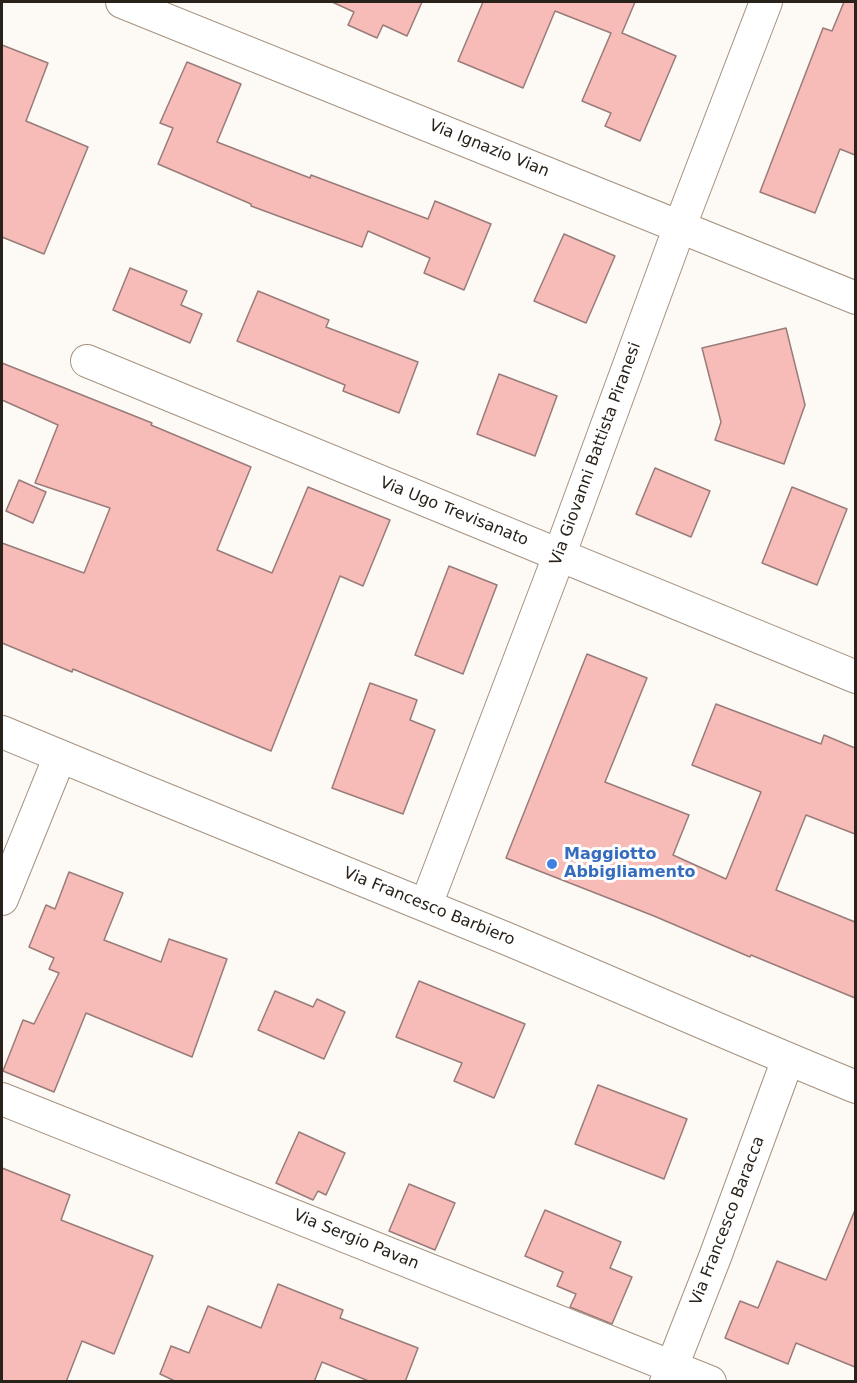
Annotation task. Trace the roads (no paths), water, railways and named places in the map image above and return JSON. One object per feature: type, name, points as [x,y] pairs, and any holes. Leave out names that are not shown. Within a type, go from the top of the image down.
[{"type":"street","name":"Via Ignazio Vian","points":[[122,2],[855,298]]},
{"type":"street","name":"Via Giovanni Battista Piranesi","points":[[426,905],[766,2]]},
{"type":"street","name":"Via Ugo Trevisanato","points":[[87,361],[855,677]]},
{"type":"street","name":"Via Francesco Barbiero","points":[[2,732],[426,905],[855,1087]]},
{"type":"street","points":[[2,899],[60,756]]},
{"type":"street","name":"Via Francesco Baracca","points":[[669,1373],[715,1257],[788,1059]]},
{"type":"street","name":"Via Sergio Pavan","points":[[2,1099],[669,1373],[710,1382]]},
{"type":"place","name":"Maggiotto Abbigliamento","points":[[552,864]]}]
